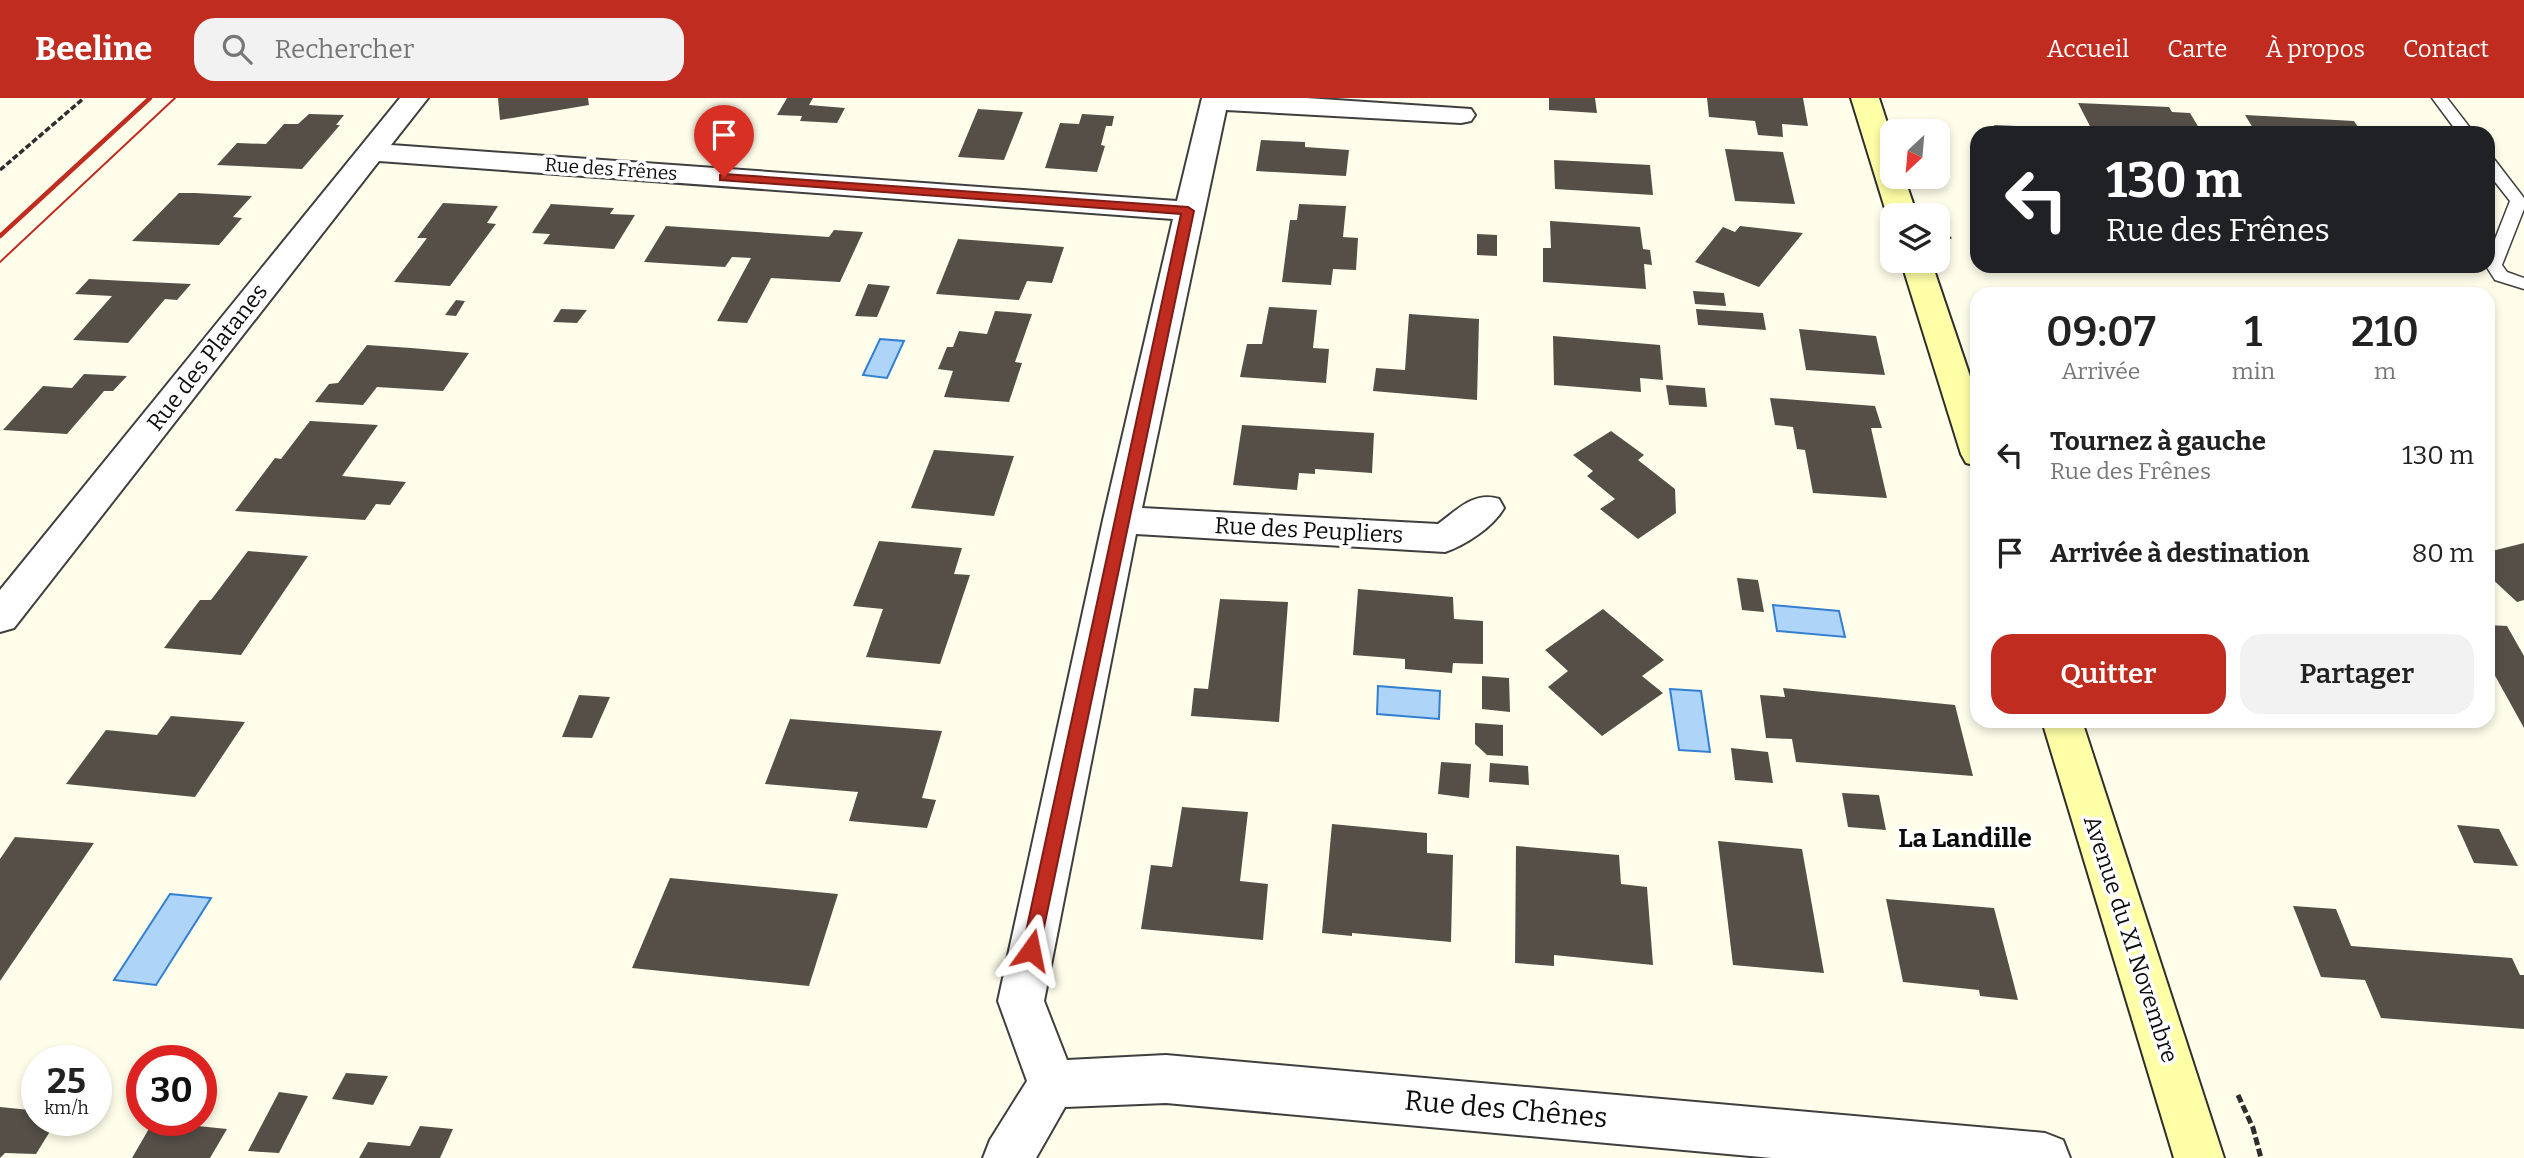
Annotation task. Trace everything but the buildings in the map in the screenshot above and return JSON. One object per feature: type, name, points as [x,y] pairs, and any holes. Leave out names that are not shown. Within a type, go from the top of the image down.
[{"type":"main road","points":[[1865,98],[1898,203]]},
{"type":"main road","points":[[1920,273],[1970,429]]},
{"type":"main road","name":"Avenue du XI Novembre","points":[[2064,728],[2199,1158]]},
{"type":"street","name":"Rue des Platanes","points":[[0,617],[414,98]]},
{"type":"street","points":[[1008,1158],[1052,1084],[1021,1001],[1121,520],[1214,101],[1461,115]]},
{"type":"street","name":"Rue des Frênes","points":[[370,152],[1188,211]]},
{"type":"street","name":"Rue des Peupliers","points":[[1121,520],[1445,538],[1486,508]]},
{"type":"street","name":"Rue des Chênes","points":[[1052,1084],[1166,1079],[2045,1158]]},
{"type":"lane","points":[[2439,98],[2461,126]]},
{"type":"lane","points":[[2495,170],[2521,202],[2495,263]]},
{"type":"lane","points":[[2495,267],[2501,276],[2524,284]]},
{"type":"path","points":[[0,170],[84,98]]},
{"type":"water","points":[[880,339],[904,341],[887,378],[863,375]]},
{"type":"water","points":[[1773,605],[1839,611],[1845,637],[1777,631]]},
{"type":"water","points":[[1378,686],[1440,691],[1439,719],[1377,714]]},
{"type":"water","points":[[1670,689],[1701,691],[1710,752],[1679,750]]},
{"type":"water","points":[[170,894],[211,898],[156,985],[114,980]]},
{"type":"tram line","points":[[0,262],[175,98]]},
{"type":"railway","points":[[0,236],[150,98]]},
{"type":"district","name":"La Landille","points":[[1965,838]]},
{"type":"route","points":[[724,177],[1188,211],[1031,950]]}]
